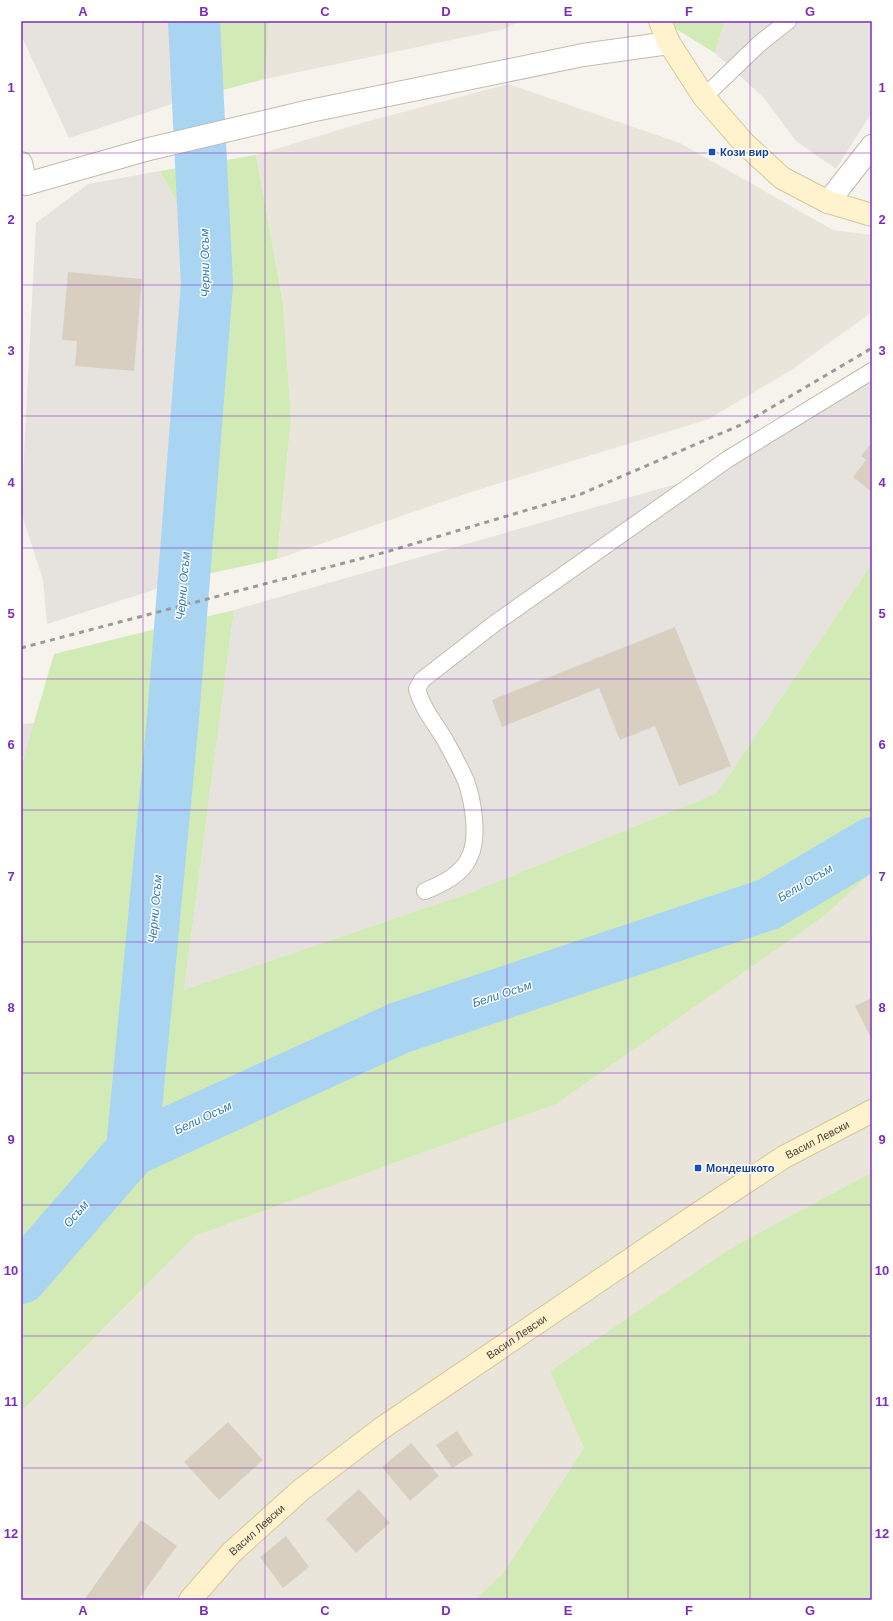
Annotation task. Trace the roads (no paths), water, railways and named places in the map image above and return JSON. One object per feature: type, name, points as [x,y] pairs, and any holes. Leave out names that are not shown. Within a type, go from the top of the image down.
[{"type":"main road","points":[[660,21],[669,43],[704,97],[744,143],[782,178],[828,202],[872,215]]},
{"type":"main road","name":"Васил Левски","points":[[190,1600],[232,1552],[301,1490],[382,1428],[784,1157],[872,1111]]},
{"type":"street","points":[[23,179],[310,111],[583,55],[669,43]]},
{"type":"street","points":[[828,202],[872,146]]},
{"type":"lane","points":[[704,97],[759,44],[788,21]]},
{"type":"lane","points":[[426,891],[444,882],[458,872],[470,857],[474,842],[474,817],[466,781],[445,741],[420,701],[417,689],[422,680],[494,624],[728,459],[872,371]]},
{"type":"waterway","name":"Черни Осъм","points":[[132,1150],[173,718],[207,284],[194,21]]},
{"type":"waterway","name":"Бели Осъм","points":[[21,1278],[132,1150],[399,1028],[769,904],[872,843]]},
{"type":"railway","points":[[21,648],[386,552],[581,494],[745,423],[872,348]]},
{"type":"place","name":"Кози вир","points":[[712,152]]},
{"type":"place","name":"Мондешкото","points":[[698,1168]]},
{"type":"water label","name":"Осъм","points":[[76,1214]]}]
